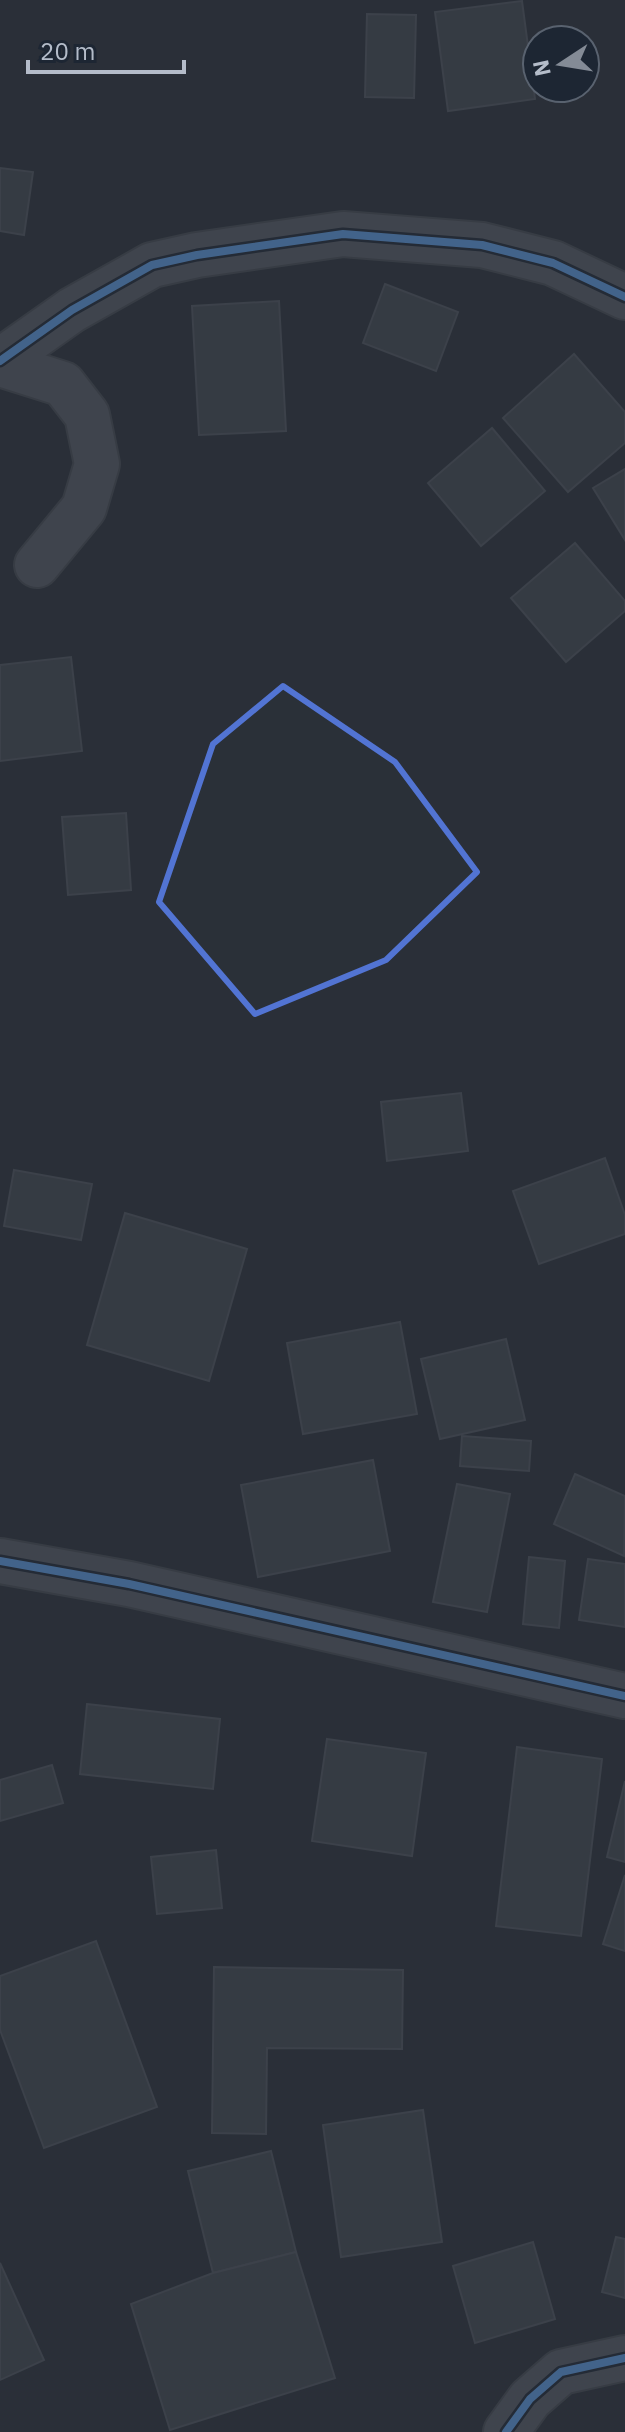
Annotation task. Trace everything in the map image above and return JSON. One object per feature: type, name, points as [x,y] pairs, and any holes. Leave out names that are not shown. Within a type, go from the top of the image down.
[{"type":"street","points":[[0,363],[72,310],[152,265],[197,255],[343,234],[482,245],[553,263],[625,297]]},
{"type":"street","points":[[0,363],[63,384],[87,415],[97,464],[84,508],[37,565]]},
{"type":"street","points":[[0,1561],[129,1584],[625,1696]]},
{"type":"street","points":[[506,2432],[530,2399],[561,2372],[625,2358]]},
{"type":"highlighted area","points":[[283,686],[395,762],[477,872],[386,960],[255,1014],[159,902],[213,744]]},
{"type":"building","points":[[522,1],[525,24],[521,24],[521,101],[448,111],[435,12]]},
{"type":"building","points":[[367,14],[416,15],[414,98],[365,97]]},
{"type":"building","points":[[0,168],[33,172],[24,235],[0,231]]},
{"type":"building","points":[[385,284],[458,312],[436,371],[363,343]]},
{"type":"building","points":[[279,301],[286,431],[199,435],[192,306]]},
{"type":"building","points":[[574,354],[625,412],[625,443],[568,492],[503,418]]},
{"type":"building","points":[[492,428],[545,491],[481,546],[428,483]]},
{"type":"building","points":[[625,469],[625,540],[593,488]]},
{"type":"building","points":[[575,543],[625,601],[625,611],[566,662],[511,598]]},
{"type":"building","points":[[71,657],[82,751],[0,761],[0,665]]},
{"type":"building","points":[[126,813],[131,890],[68,895],[62,817]]},
{"type":"building","points":[[461,1093],[468,1151],[387,1161],[381,1102]]},
{"type":"building","points":[[605,1158],[625,1215],[625,1234],[539,1264],[513,1191]]},
{"type":"building","points":[[14,1170],[92,1184],[81,1240],[4,1226]]},
{"type":"building","points":[[125,1213],[247,1249],[209,1381],[87,1345]]},
{"type":"building","points":[[400,1322],[417,1414],[303,1434],[287,1343]]},
{"type":"building","points":[[506,1339],[525,1420],[440,1439],[421,1359]]},
{"type":"building","points":[[462,1436],[531,1441],[529,1471],[460,1466]]},
{"type":"building","points":[[373,1460],[390,1551],[258,1577],[241,1485]]},
{"type":"building","points":[[575,1474],[625,1496],[624,1556],[554,1524]]},
{"type":"building","points":[[457,1484],[510,1494],[487,1612],[433,1602]]},
{"type":"building","points":[[529,1557],[565,1561],[559,1628],[523,1624]]},
{"type":"building","points":[[588,1559],[625,1564],[625,1627],[579,1620]]},
{"type":"building","points":[[87,1704],[220,1719],[213,1789],[80,1774]]},
{"type":"building","points":[[327,1739],[426,1753],[412,1856],[312,1841]]},
{"type":"building","points":[[517,1747],[602,1759],[581,1936],[496,1926]]},
{"type":"building","points":[[52,1765],[63,1803],[0,1821],[0,1780]]},
{"type":"building","points":[[625,1781],[625,1862],[607,1857]]},
{"type":"building","points":[[216,1850],[222,1908],[157,1914],[151,1857]]},
{"type":"building","points":[[625,1875],[625,1951],[603,1944]]},
{"type":"building","points":[[96,1941],[157,2107],[44,2148],[0,2030],[0,1976]]},
{"type":"building","points":[[214,1967],[403,1970],[402,2049],[267,2048],[266,2134],[212,2133]]},
{"type":"building","points":[[423,2110],[442,2242],[341,2257],[323,2125]]},
{"type":"building","points":[[271,2151],[296,2252],[213,2273],[188,2171]]},
{"type":"building","points":[[616,2237],[625,2239],[625,2298],[602,2292]]},
{"type":"building","points":[[533,2242],[555,2319],[475,2343],[453,2266]]},
{"type":"building","points":[[296,2252],[335,2378],[170,2430],[131,2304],[213,2273]]},
{"type":"building","points":[[0,2263],[44,2360],[0,2380]]},
{"type":"cycle path","points":[[0,361],[72,310],[152,265],[197,255],[343,234],[482,245],[553,263],[625,297]]},
{"type":"cycle path","points":[[0,1561],[129,1584],[625,1696]]},
{"type":"cycle path","points":[[506,2432],[530,2399],[561,2372],[625,2358]]}]
